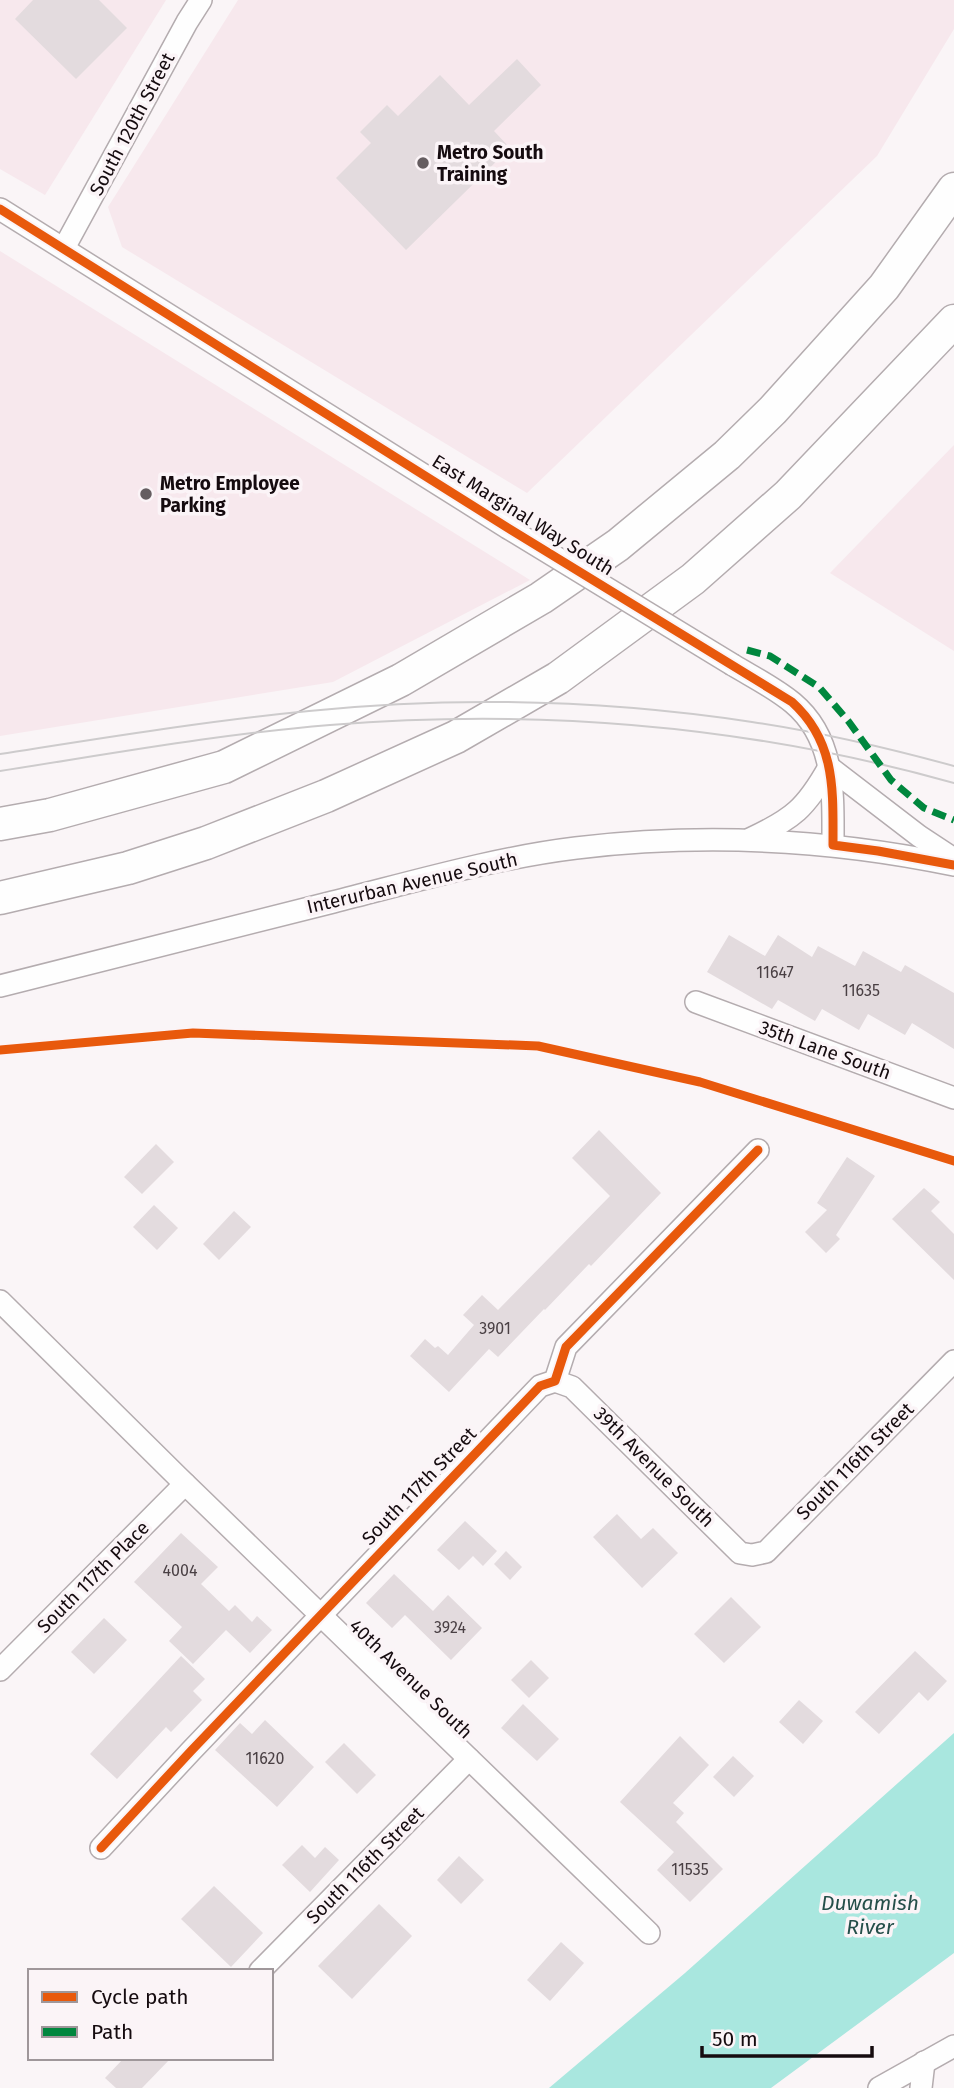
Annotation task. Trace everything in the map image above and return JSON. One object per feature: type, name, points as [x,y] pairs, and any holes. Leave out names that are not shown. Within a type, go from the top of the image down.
[{"type":"highway","points":[[0,824],[50,814],[224,767],[401,680],[541,598],[628,537],[727,455],[773,410],[884,286],[954,188]]},
{"type":"highway","points":[[0,898],[128,868],[206,844],[326,796],[456,737],[558,678],[693,579],[788,495],[954,321]]},
{"type":"street","name":"South 120th Street","points":[[64,248],[201,0]]},
{"type":"street","name":"East Marginal Way South","points":[[0,209],[508,528],[785,697],[803,712],[820,737],[833,789],[833,845]]},
{"type":"street","points":[[748,839],[778,826],[796,813],[813,794],[829,767],[919,836],[954,859]]},
{"type":"street","name":"Interurban Avenue South","points":[[0,986],[513,859],[635,842],[695,839],[748,839],[833,845]]},
{"type":"street","points":[[833,845],[954,865]]},
{"type":"street","name":"35th Lane South","points":[[696,1002],[954,1098]]},
{"type":"street","points":[[555,1381],[566,1348],[758,1150]]},
{"type":"street","name":"40th Avenue South","points":[[0,1301],[649,1933]]},
{"type":"street","name":"South 116th Street","points":[[752,1555],[766,1552],[954,1361]]},
{"type":"street","name":"39th Avenue South","points":[[555,1381],[572,1387],[740,1553],[752,1555]]},
{"type":"street","name":"South 117th Street","points":[[101,1848],[540,1386],[555,1381]]},
{"type":"street","name":"South 117th Place","points":[[0,1670],[185,1484]]},
{"type":"street","name":"South 116th Street","points":[[262,1969],[469,1759]]},
{"type":"street","points":[[879,2088],[954,2046]]},
{"type":"street","points":[[921,2088],[924,2062]]},
{"type":"shaded area","points":[[0,0],[166,0],[45,195],[0,169]]},
{"type":"shaded area","points":[[238,0],[954,0],[954,29],[877,156],[527,493],[122,247],[108,207]]},
{"type":"shaded area","points":[[0,251],[530,580],[333,682],[0,736]]},
{"type":"shaded area","points":[[954,445],[954,651],[830,573]]},
{"type":"water","name":"Duwamish River","points":[[954,1733],[954,1953],[771,2088],[549,2088],[685,1973]]},
{"type":"building","points":[[33,0],[99,0],[127,28],[76,79],[15,19]]},
{"type":"building","name":"Metro South Training","points":[[517,59],[541,85],[494,131],[510,148],[406,250],[336,178],[371,143],[360,132],[387,105],[398,116],[440,75],[469,105]]},
{"type":"building","points":[[729,935],[765,956],[778,935],[812,957],[818,946],[855,966],[863,951],[901,972],[905,965],[954,993],[954,1049],[912,1023],[905,1035],[868,1014],[859,1030],[822,1009],[815,1021],[778,1000],[772,1009],[707,972]]},
{"type":"building","points":[[599,1130],[661,1193],[498,1357],[489,1349],[449,1392],[410,1356],[425,1339],[448,1355],[474,1325],[463,1315],[482,1295],[498,1310],[610,1196],[572,1158]]},
{"type":"building","points":[[156,1144],[174,1162],[142,1194],[124,1177]]},
{"type":"building","points":[[847,1157],[875,1176],[836,1235],[840,1239],[826,1253],[805,1232],[827,1210],[817,1203]]},
{"type":"building","points":[[924,1188],[940,1202],[931,1211],[954,1234],[954,1280],[892,1219]]},
{"type":"building","points":[[154,1205],[178,1228],[157,1250],[133,1227]]},
{"type":"building","points":[[234,1211],[251,1227],[219,1260],[203,1244]]},
{"type":"building","points":[[617,1514],[641,1539],[653,1528],[678,1553],[642,1588],[593,1537]]},
{"type":"building","points":[[465,1521],[497,1551],[483,1566],[473,1556],[459,1570],[437,1550]]},
{"type":"building","points":[[181,1533],[218,1567],[201,1584],[229,1611],[235,1605],[252,1622],[257,1616],[272,1630],[250,1653],[226,1630],[193,1664],[169,1641],[182,1627],[134,1582]]},
{"type":"building","points":[[506,1551],[522,1567],[510,1580],[494,1564]]},
{"type":"building","points":[[394,1574],[433,1611],[448,1595],[482,1628],[451,1660],[405,1615],[392,1628],[366,1603]]},
{"type":"building","points":[[731,1597],[761,1627],[724,1663],[694,1634]]},
{"type":"building","points":[[104,1618],[127,1640],[94,1674],[71,1652]]},
{"type":"building","points":[[915,1651],[947,1681],[928,1701],[919,1692],[879,1734],[855,1712]]},
{"type":"building","points":[[181,1656],[205,1679],[193,1691],[202,1700],[171,1732],[166,1727],[117,1779],[90,1754]]},
{"type":"building","points":[[531,1660],[549,1678],[529,1698],[511,1680]]},
{"type":"building","points":[[799,1700],[823,1721],[803,1744],[779,1722]]},
{"type":"building","points":[[523,1704],[559,1739],[537,1761],[501,1728]]},
{"type":"building","points":[[265,1720],[314,1767],[277,1807],[215,1750],[240,1723],[252,1734]]},
{"type":"building","points":[[680,1736],[709,1765],[673,1803],[684,1813],[676,1822],[723,1869],[690,1902],[657,1870],[674,1852],[620,1802]]},
{"type":"building","points":[[344,1743],[376,1775],[357,1794],[325,1762]]},
{"type":"building","points":[[733,1756],[754,1776],[734,1797],[713,1777]]},
{"type":"building","points":[[302,1845],[315,1858],[325,1847],[339,1860],[310,1892],[282,1865]]},
{"type":"building","points":[[459,1856],[484,1880],[461,1904],[437,1880]]},
{"type":"building","points":[[214,1886],[263,1933],[231,1967],[181,1919]]},
{"type":"building","points":[[379,1904],[412,1936],[352,1999],[318,1966]]},
{"type":"building","points":[[561,1942],[584,1963],[550,2001],[527,1980]]},
{"type":"building","points":[[122,2060],[169,2060],[142,2088],[116,2088],[105,2078]]},
{"type":"tram line","points":[[0,754],[270,715],[364,706],[475,702],[642,709],[752,722],[854,741],[954,766]]},
{"type":"tram line","points":[[0,771],[289,729],[409,720],[488,719],[645,726],[723,735],[878,763],[954,783]]},
{"type":"marked path","points":[[747,650],[770,656],[819,687],[849,722],[891,780],[924,808],[954,820]]},
{"type":"cycle path","points":[[0,209],[508,528],[792,702],[817,733],[824,750],[832,786],[833,845],[954,865]]},
{"type":"cycle path","points":[[0,1050],[193,1033],[538,1046],[700,1082],[954,1161]]},
{"type":"cycle path","points":[[101,1848],[540,1386],[555,1381],[566,1347],[758,1150]]},
{"type":"place","name":"Metro South Training","points":[[423,163]]},
{"type":"place","name":"Metro Employee Parking","points":[[146,494]]}]
